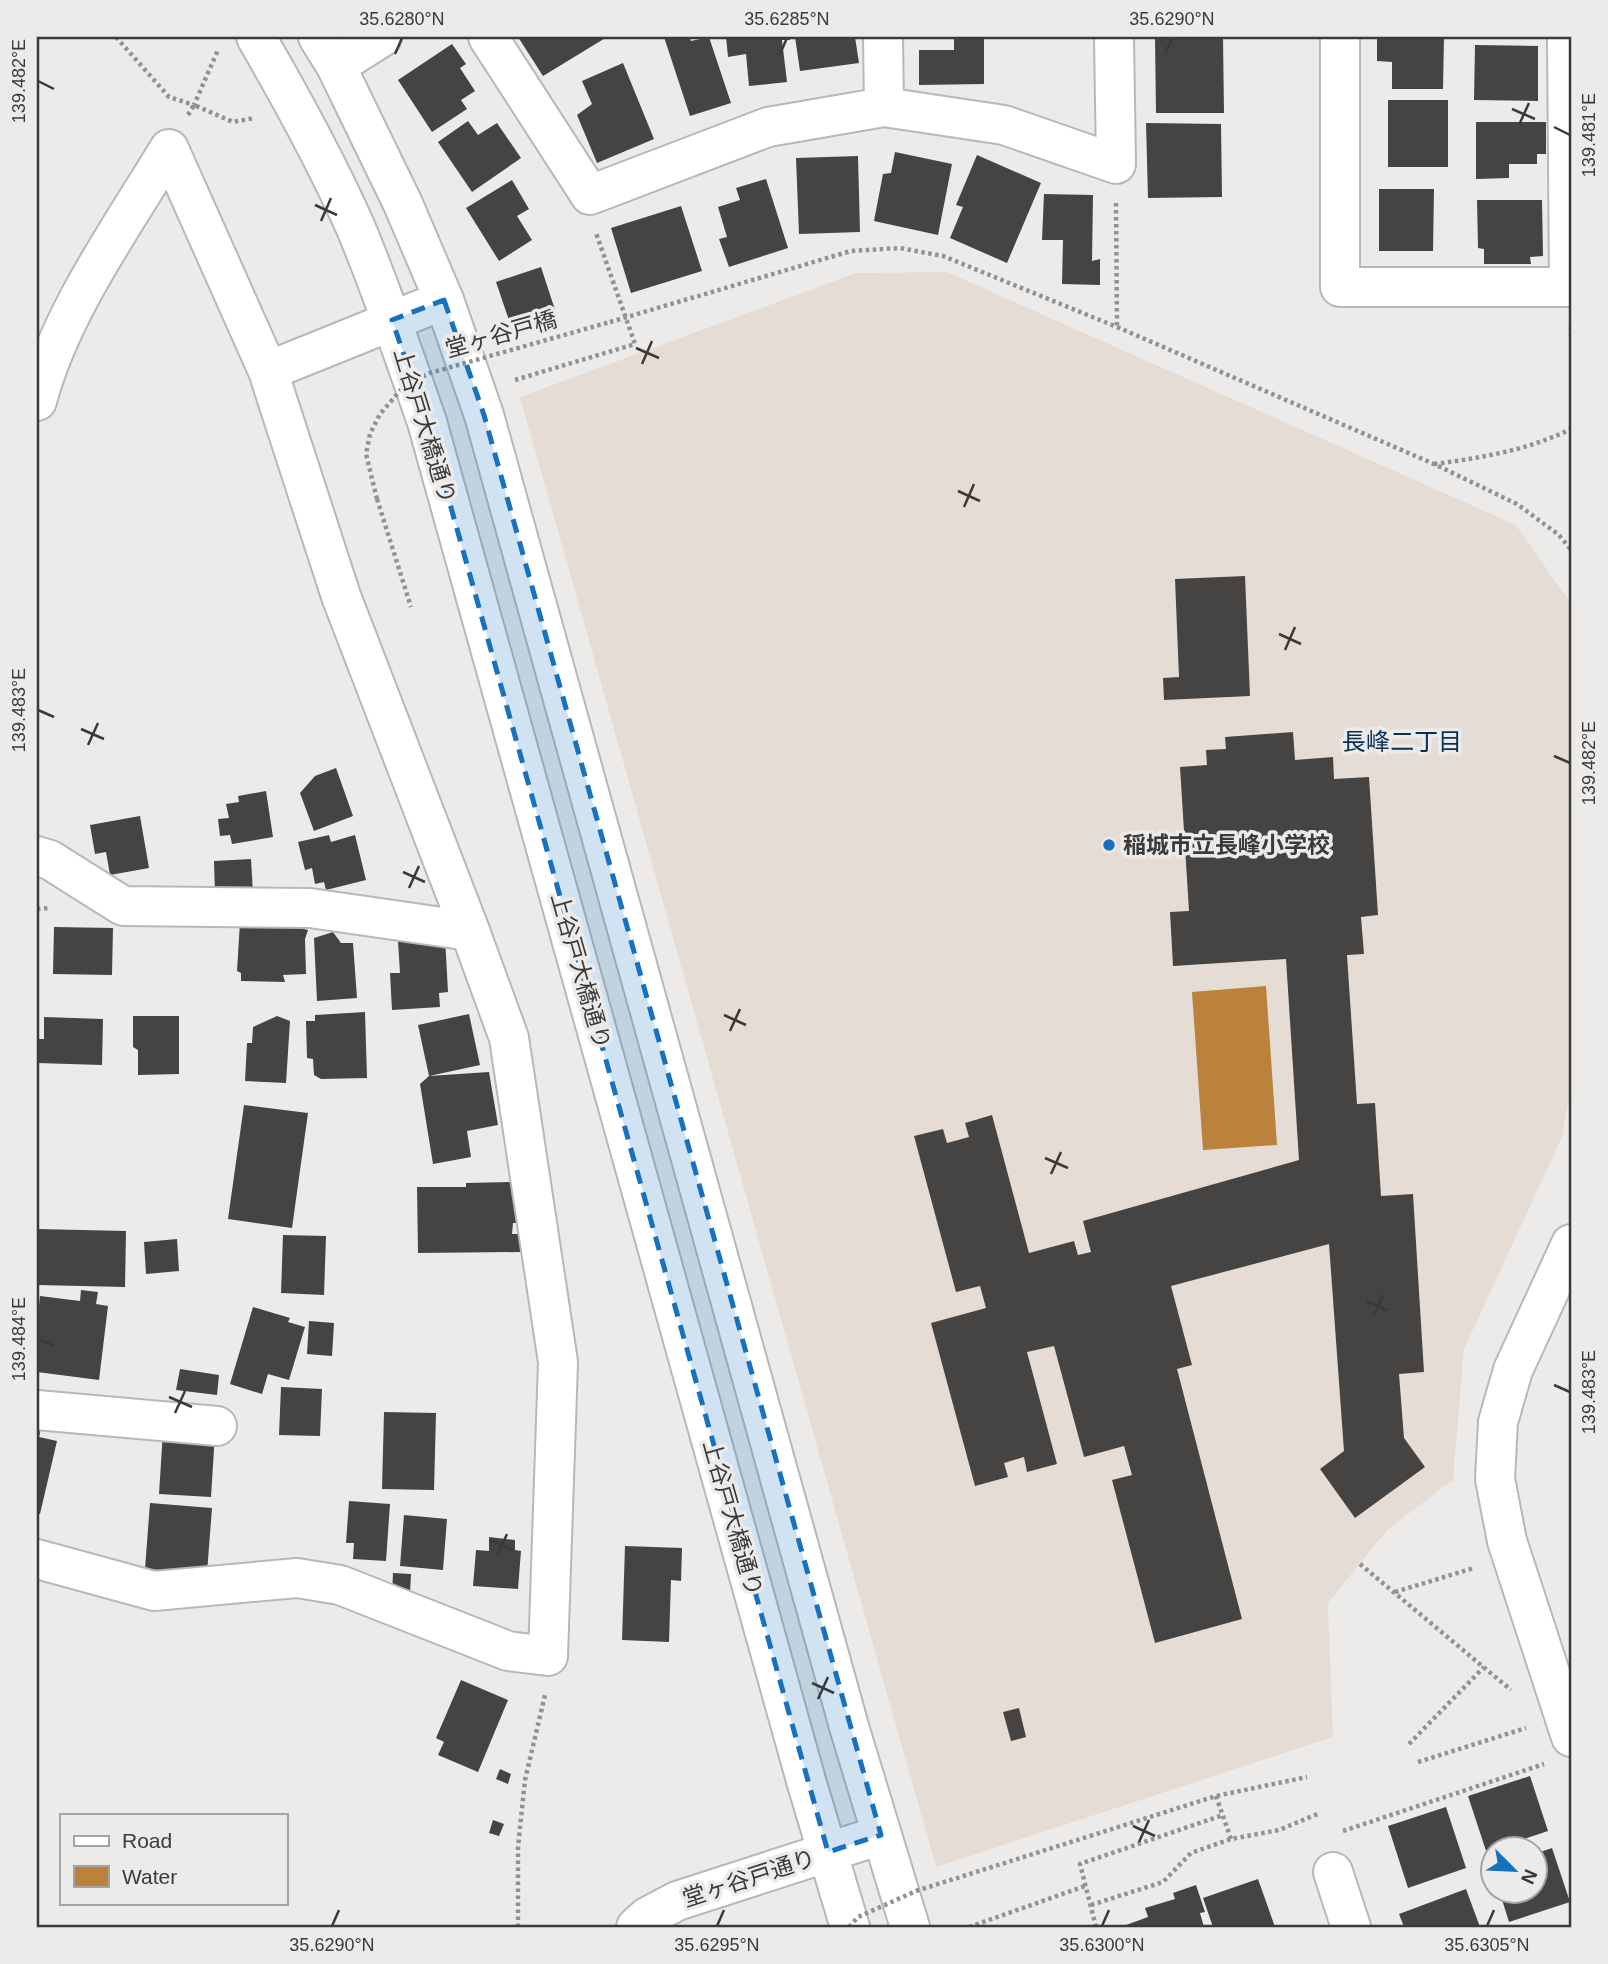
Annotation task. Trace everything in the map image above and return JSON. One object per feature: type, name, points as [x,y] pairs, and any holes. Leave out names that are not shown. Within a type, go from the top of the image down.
[{"type":"street","points":[[382,37],[327,51],[403,204],[444,300],[484,415],[909,1927]]},
{"type":"street","points":[[488,37],[590,195],[768,127],[884,107],[1003,125],[1116,164],[1114,37]]},
{"type":"street","points":[[883,37],[884,107]]},
{"type":"street","points":[[1340,37],[1340,286],[1570,286],[1567,37]]},
{"type":"street","name":"上谷戸大橋通り","points":[[238,40],[304,121],[354,226],[427,422],[849,1927]]},
{"type":"street","points":[[37,1559],[154,1591],[297,1578],[340,1585],[508,1651],[548,1656],[558,1362],[509,1038],[341,596],[268,371],[169,149]]},
{"type":"street","points":[[37,401],[45,369],[77,303],[169,149]]},
{"type":"street","points":[[268,371],[444,300]]},
{"type":"street","points":[[37,856],[50,860],[123,906],[310,908],[470,931]]},
{"type":"street","points":[[1552,1741],[1495,1479],[1498,1422],[1513,1370],[1571,1244]]},
{"type":"street","points":[[37,1410],[217,1426]]},
{"type":"street","name":"堂ヶ谷戸通り","points":[[636,1927],[647,1917],[677,1901],[881,1835]]},
{"type":"street","points":[[1334,1872],[1351,1927]]},
{"type":"path","points":[[116,37],[169,97],[233,122],[262,116]]},
{"type":"path","points":[[169,149],[194,105],[238,40]]},
{"type":"path","points":[[1116,164],[1117,327]]},
{"type":"path","points":[[503,384],[635,345],[596,232]]},
{"type":"path","name":"堂ヶ谷戸橋","points":[[411,607],[377,499],[366,454],[370,434],[380,414],[406,384],[430,373],[851,251],[900,248],[943,256],[1117,327],[1434,464],[1517,503],[1559,535],[1571,550]]},
{"type":"path","points":[[1434,464],[1474,459],[1543,443],[1571,429]]},
{"type":"path","points":[[1360,1564],[1513,1692]]},
{"type":"path","points":[[1394,1592],[1460,1572]]},
{"type":"path","points":[[1409,1744],[1484,1667]]},
{"type":"path","points":[[518,1927],[518,1847],[525,1780],[539,1721]]},
{"type":"path","points":[[1418,1762],[1552,1741]]},
{"type":"path","points":[[1334,1834],[1552,1741]]},
{"type":"path","points":[[849,1927],[859,1917],[916,1891],[1216,1796],[1307,1777]]},
{"type":"path","points":[[1216,1796],[1230,1839]]},
{"type":"path","points":[[1091,1905],[1163,1882],[1191,1853],[1230,1839],[1279,1830],[1320,1814]]},
{"type":"path","points":[[1096,1927],[1080,1864],[1223,1815]]},
{"type":"path","points":[[969,1927],[1086,1886]]},
{"type":"highlighted area","points":[[444,300],[484,415],[881,1835],[828,1852],[807,1784],[427,422],[392,320]]},
{"type":"shaded area","name":"稲城市立長峰小学校","points":[[947,272],[1516,525],[1571,604],[1571,1086],[1562,1137],[1464,1349],[1453,1480],[1387,1530],[1328,1603],[1333,1737],[936,1867],[520,397],[856,273]]},
{"type":"water","points":[[1266,986],[1277,1145],[1203,1150],[1192,992]]},
{"type":"building","points":[[518,37],[607,37],[543,76]]},
{"type":"building","points":[[664,37],[689,37],[691,41],[709,37],[731,103],[690,116]]},
{"type":"building","points":[[726,37],[790,37],[790,40],[782,40],[787,82],[749,86],[746,54],[728,57]]},
{"type":"building","points":[[795,37],[855,37],[859,63],[800,71]]},
{"type":"building","points":[[954,37],[984,37],[984,84],[919,85],[919,50],[954,50]]},
{"type":"building","points":[[1155,37],[1223,37],[1224,113],[1156,113]]},
{"type":"building","points":[[1377,37],[1444,37],[1443,89],[1392,89],[1392,62],[1377,61]]},
{"type":"building","points":[[452,44],[466,64],[460,68],[475,91],[461,100],[467,109],[432,132],[398,80]]},
{"type":"building","points":[[1475,45],[1538,46],[1538,101],[1474,100]]},
{"type":"building","points":[[623,63],[654,139],[597,163],[577,115],[592,104],[582,81]]},
{"type":"building","points":[[1388,100],[1448,100],[1448,167],[1388,167]]},
{"type":"building","points":[[468,121],[478,135],[497,123],[521,158],[472,192],[438,142]]},
{"type":"building","points":[[1476,122],[1546,122],[1546,154],[1537,154],[1537,164],[1509,164],[1509,178],[1476,179]]},
{"type":"building","points":[[1146,123],[1221,124],[1222,197],[1148,198]]},
{"type":"building","points":[[895,152],[952,164],[938,235],[874,221],[883,174],[891,173]]},
{"type":"building","points":[[977,155],[1041,183],[1007,263],[950,238],[963,207],[956,205]]},
{"type":"building","points":[[858,156],[860,232],[799,234],[796,158]]},
{"type":"building","points":[[766,179],[788,248],[729,267],[719,239],[727,237],[718,207],[740,200],[736,188]]},
{"type":"building","points":[[512,180],[529,209],[517,216],[532,240],[499,261],[466,208]]},
{"type":"building","points":[[1379,189],[1434,189],[1433,251],[1379,251]]},
{"type":"building","points":[[1044,194],[1093,195],[1092,261],[1100,259],[1100,285],[1062,284],[1063,240],[1042,240]]},
{"type":"building","points":[[1477,200],[1542,200],[1543,256],[1530,257],[1531,264],[1484,264],[1484,249],[1478,248]]},
{"type":"building","points":[[681,206],[702,271],[631,293],[611,228]]},
{"type":"building","points":[[541,267],[557,316],[513,332],[496,282]]},
{"type":"building","points":[[1245,576],[1250,696],[1164,700],[1163,678],[1179,677],[1175,579]]},
{"type":"building","points":[[1293,732],[1295,760],[1333,757],[1334,779],[1369,777],[1378,915],[1361,917],[1364,954],[1347,955],[1357,1104],[1375,1103],[1381,1196],[1413,1194],[1424,1372],[1399,1374],[1404,1438],[1425,1467],[1355,1518],[1320,1469],[1344,1451],[1329,1244],[1171,1286],[1192,1365],[1177,1369],[1242,1619],[1155,1643],[1112,1480],[1132,1475],[1124,1446],[1084,1457],[1054,1346],[1027,1352],[1057,1464],[1027,1472],[1024,1457],[1004,1463],[1008,1477],[975,1486],[931,1323],[986,1308],[980,1286],[956,1292],[914,1136],[943,1129],[947,1143],[969,1137],[965,1123],[992,1115],[1029,1253],[1074,1241],[1078,1255],[1091,1252],[1083,1221],[1299,1160],[1286,959],[1173,966],[1170,912],[1189,911],[1180,767],[1207,765],[1206,750],[1226,749],[1225,737]]},
{"type":"building","points":[[336,768],[353,816],[314,831],[300,793],[315,776]]},
{"type":"building","points":[[266,791],[273,837],[232,844],[230,835],[220,836],[218,819],[229,818],[226,804],[239,802],[238,796]]},
{"type":"building","points":[[140,816],[149,868],[110,875],[106,852],[95,854],[90,825]]},
{"type":"building","points":[[329,835],[331,842],[355,835],[366,880],[326,890],[324,882],[315,884],[312,868],[305,870],[298,842]]},
{"type":"building","points":[[251,859],[253,893],[215,895],[214,861]]},
{"type":"building","points":[[240,922],[288,925],[308,930],[305,939],[306,974],[283,975],[285,982],[241,981],[241,973],[237,971]]},
{"type":"building","points":[[54,927],[113,928],[112,975],[53,974]]},
{"type":"building","points":[[333,932],[341,943],[353,943],[357,998],[317,1001],[314,938]]},
{"type":"building","points":[[445,937],[448,992],[439,993],[440,1007],[392,1010],[390,973],[400,973],[398,941]]},
{"type":"building","points":[[365,1012],[367,1078],[321,1079],[314,1075],[313,1059],[307,1058],[306,1021],[315,1021],[315,1015]]},
{"type":"building","points":[[469,1014],[480,1065],[429,1076],[418,1025]]},
{"type":"building","points":[[133,1016],[179,1016],[179,1074],[138,1075],[138,1050],[133,1047]]},
{"type":"building","points":[[277,1016],[290,1021],[286,1083],[245,1081],[247,1043],[252,1043],[253,1027]]},
{"type":"building","points":[[44,1017],[103,1019],[102,1065],[37,1063],[37,1039],[44,1039]]},
{"type":"building","points":[[489,1072],[498,1125],[467,1131],[471,1157],[433,1164],[420,1084],[429,1076]]},
{"type":"building","points":[[244,1105],[308,1113],[292,1228],[228,1219]]},
{"type":"building","points":[[511,1182],[512,1197],[519,1197],[519,1223],[513,1223],[512,1234],[521,1234],[521,1252],[418,1253],[417,1187],[466,1187],[466,1183]]},
{"type":"building","points":[[37,1229],[126,1231],[125,1287],[37,1285]]},
{"type":"building","points":[[283,1235],[326,1236],[324,1295],[281,1293]]},
{"type":"building","points":[[177,1239],[179,1271],[146,1274],[144,1242]]},
{"type":"building","points":[[81,1290],[98,1292],[96,1304],[108,1306],[99,1380],[37,1372],[40,1296],[80,1301]]},
{"type":"building","points":[[253,1307],[290,1318],[288,1322],[305,1327],[289,1380],[268,1374],[262,1394],[230,1384]]},
{"type":"building","points":[[309,1321],[334,1323],[332,1356],[307,1354]]},
{"type":"building","points":[[180,1369],[219,1375],[217,1395],[176,1390]]},
{"type":"building","points":[[281,1387],[322,1389],[320,1436],[279,1435]]},
{"type":"building","points":[[384,1412],[436,1413],[434,1490],[382,1489]]},
{"type":"building","points":[[37,1422],[42,1423],[39,1437],[57,1441],[40,1514],[37,1513]]},
{"type":"building","points":[[163,1431],[215,1433],[211,1497],[159,1494]]},
{"type":"building","points":[[349,1501],[390,1504],[386,1561],[353,1559],[354,1543],[346,1543]]},
{"type":"building","points":[[150,1503],[212,1508],[207,1573],[145,1569]]},
{"type":"building","points":[[404,1515],[447,1519],[443,1570],[400,1566]]},
{"type":"building","points":[[489,1537],[515,1540],[515,1550],[521,1551],[518,1589],[473,1586],[476,1550],[489,1551]]},
{"type":"building","points":[[625,1546],[682,1548],[681,1581],[671,1580],[669,1642],[622,1640]]},
{"type":"building","points":[[393,1573],[411,1574],[410,1593],[392,1593]]},
{"type":"building","points":[[461,1680],[508,1700],[478,1772],[438,1755],[444,1742],[436,1738]]},
{"type":"building","points":[[1019,1708],[1026,1737],[1011,1741],[1003,1712]]},
{"type":"building","points":[[500,1769],[511,1774],[508,1784],[496,1779]]},
{"type":"building","points":[[1530,1776],[1548,1831],[1539,1834],[1480,1834],[1468,1796]]},
{"type":"building","points":[[1446,1807],[1466,1868],[1408,1888],[1388,1826]]},
{"type":"building","points":[[493,1820],[504,1824],[499,1836],[489,1833]]},
{"type":"building","points":[[1552,1848],[1570,1902],[1509,1922],[1503,1904],[1548,1904],[1548,1849]]},
{"type":"building","points":[[1258,1879],[1275,1927],[1213,1927],[1203,1898]]},
{"type":"building","points":[[1196,1885],[1205,1912],[1200,1913],[1204,1927],[1127,1927],[1126,1925],[1148,1917],[1145,1908],[1175,1899],[1173,1893]]},
{"type":"building","points":[[1466,1889],[1480,1927],[1404,1927],[1399,1914]]},
{"type":"place","name":"稲城市立長峰小学校","points":[[1109,845]]},
{"type":"district","name":"長峰二丁目","points":[[1402,742]]}]
